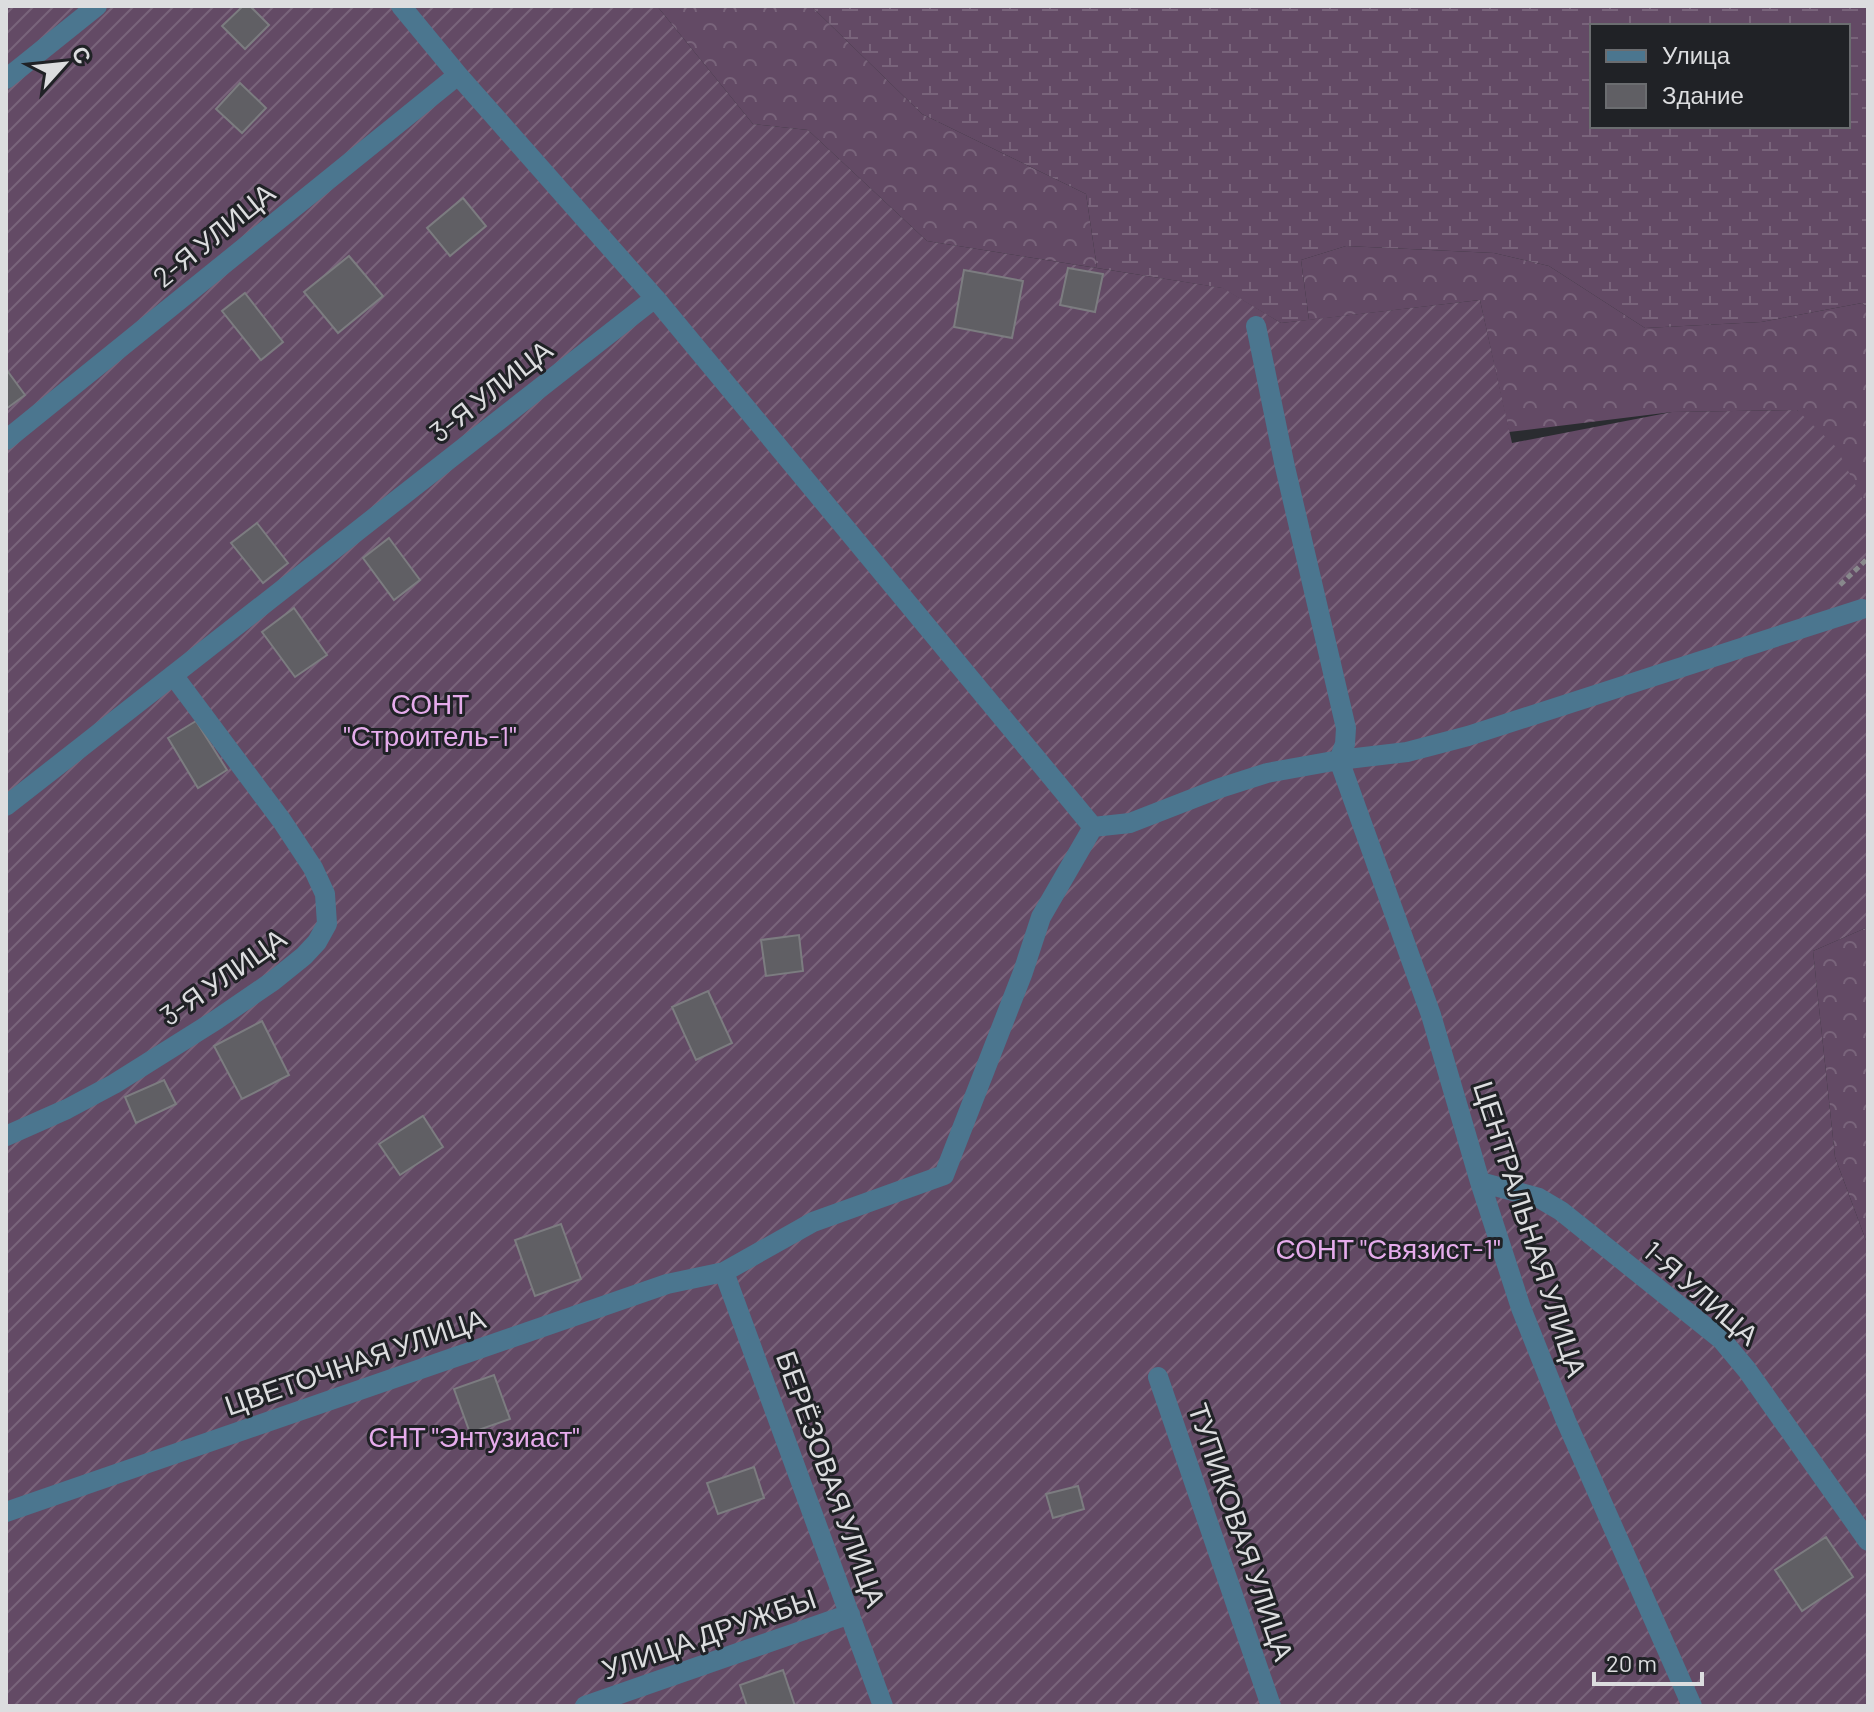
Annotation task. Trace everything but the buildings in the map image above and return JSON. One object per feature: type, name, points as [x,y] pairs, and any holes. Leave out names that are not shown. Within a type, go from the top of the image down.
[{"type":"street","points":[[6,79],[97,6]]},
{"type":"street","points":[[401,6],[655,298],[1093,827],[1130,823],[1267,773],[1407,752],[1468,736],[1862,609]]},
{"type":"street","name":"2-Я УЛИЦА","points":[[6,440],[458,75]]},
{"type":"street","name":"3-Я УЛИЦА","points":[[6,806],[655,298]]},
{"type":"street","points":[[1256,326],[1285,467],[1346,728],[1345,744],[1339,760]]},
{"type":"street","name":"3-Я УЛИЦА","points":[[6,1136],[114,1084],[216,1020],[304,956],[327,924],[325,894],[313,868],[282,821],[173,675]]},
{"type":"street","name":"ЦЕНТРАЛЬНАЯ УЛИЦА","points":[[1339,760],[1431,1015],[1521,1308],[1566,1421],[1692,1706]]},
{"type":"street","name":"ЦВЕТОЧНАЯ УЛИЦА","points":[[6,1512],[667,1284],[724,1272],[813,1222],[944,1175],[1023,972],[1041,917],[1093,827]]},
{"type":"street","name":"1-Я УЛИЦА","points":[[1480,1182],[1539,1198],[1561,1211],[1722,1340],[1747,1370],[1868,1541]]},
{"type":"street","name":"БЕРЁЗОВАЯ УЛИЦА","points":[[724,1272],[883,1706]]},
{"type":"street","name":"ТУПИКОВАЯ УЛИЦА","points":[[1158,1377],[1271,1706]]},
{"type":"street","name":"УЛИЦА ДРУЖБЫ","points":[[585,1706],[850,1614]]},
{"type":"green space","points":[[6,6],[657,6],[753,124],[808,130],[927,241],[1223,288],[1281,323],[1480,300],[1512,443],[1672,412],[1797,410],[1836,447],[1868,510],[1868,927],[1813,951],[1835,1157],[1868,1246],[1868,1706],[6,1706]]},
{"type":"green space","points":[[657,6],[811,6],[922,114],[1086,194],[1097,268],[927,241],[808,130],[753,124]]},
{"type":"green space","points":[[811,6],[1868,6],[1868,308],[1862,303],[1761,322],[1645,328],[1549,266],[1494,253],[1346,246],[1301,260],[1309,320],[1281,323],[1222,288],[1097,268],[1086,194],[922,114]]},
{"type":"green space","points":[[1346,246],[1494,253],[1549,266],[1645,328],[1761,322],[1862,303],[1868,308],[1868,510],[1797,410],[1672,412],[1509,432],[1480,300],[1309,320],[1301,260]]},
{"type":"green space","points":[[1868,927],[1868,1246],[1835,1157],[1813,951]]},
{"type":"park label","name":"СОНТ \"Строитель-1\"","points":[[430,720]]},
{"type":"park label","name":"СОНТ \"Связист-1\"","points":[[1388,1249]]},
{"type":"park label","name":"СНТ \"Энтузиаст\"","points":[[474,1437]]}]
